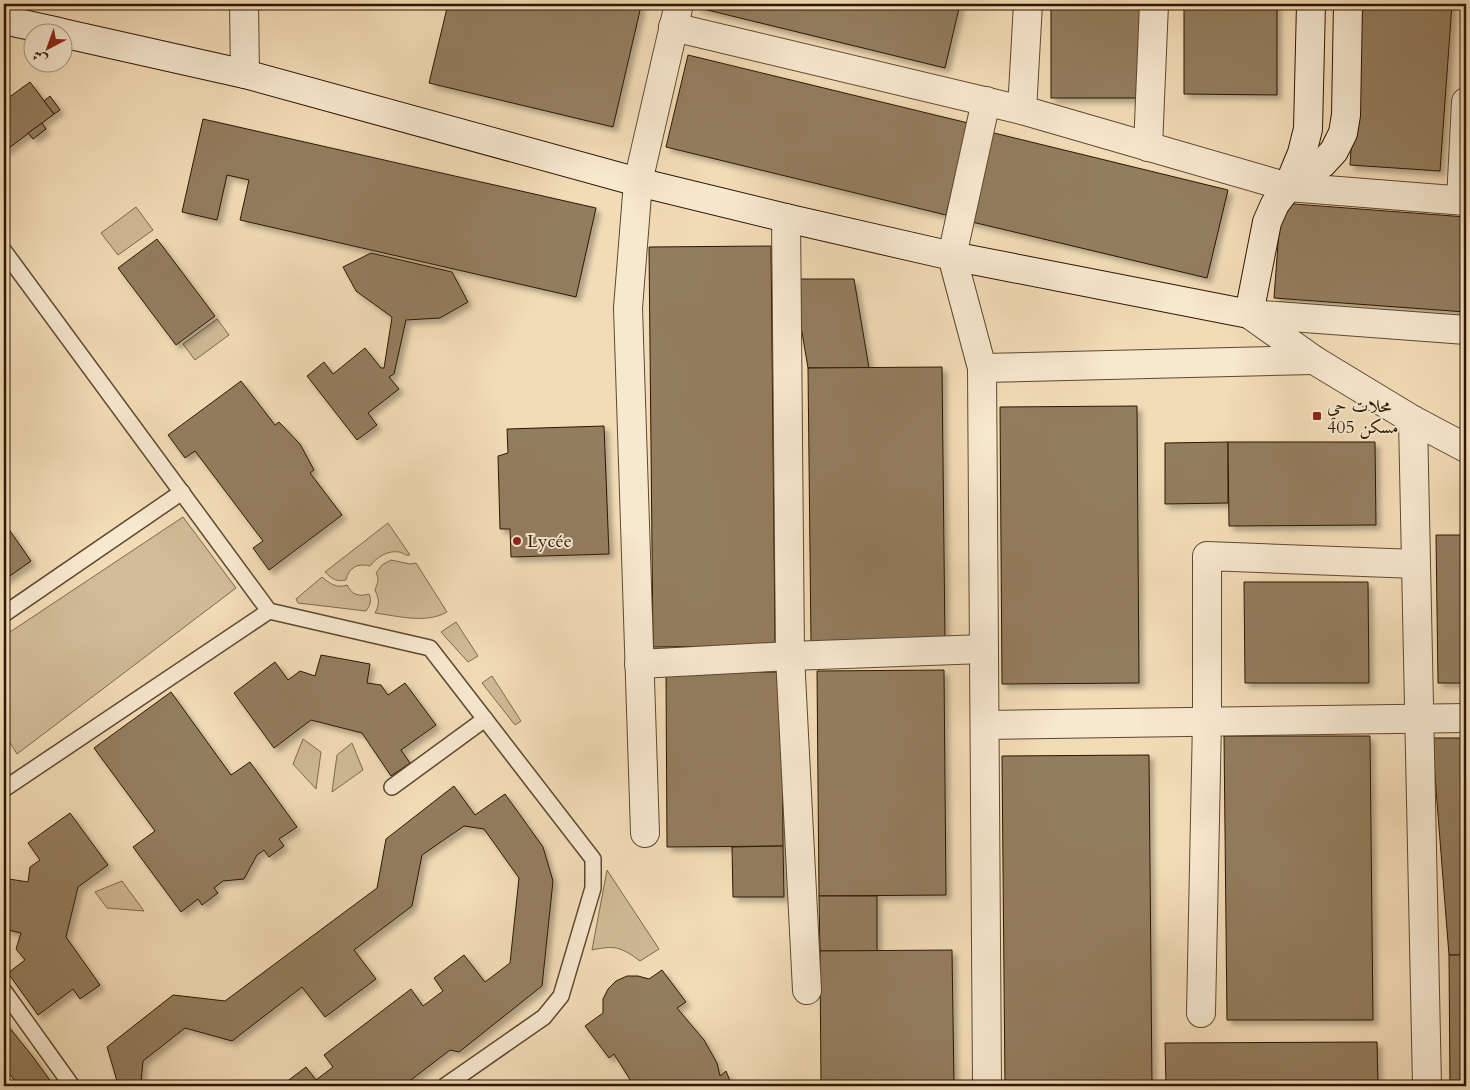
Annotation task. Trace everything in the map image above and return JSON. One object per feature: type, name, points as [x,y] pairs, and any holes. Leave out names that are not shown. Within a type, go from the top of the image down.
[{"type":"street","points":[[244,4],[244,74]]},
{"type":"street","points":[[1022,110],[1028,4]]},
{"type":"street","points":[[1148,147],[1154,4]]},
{"type":"street","points":[[1249,314],[1268,222],[1275,204],[1288,187],[1302,153],[1308,129],[1311,4]]},
{"type":"street","points":[[1288,187],[1322,164],[1334,151],[1343,133],[1346,115],[1348,4]]},
{"type":"street","points":[[645,833],[628,308],[638,182],[676,15],[1022,110],[1288,187],[1464,200],[1466,102]]},
{"type":"street","points":[[4,20],[22,24]]},
{"type":"street","points":[[72,35],[244,74],[638,182],[952,256],[1249,314],[1466,330]]},
{"type":"street","points":[[986,101],[952,256],[982,368],[987,1086]]},
{"type":"street","points":[[786,218],[790,656],[807,990]]},
{"type":"street","points":[[1249,314],[1314,360],[1413,420],[1466,448]]},
{"type":"street","points":[[982,368],[1314,360]]},
{"type":"street","points":[[1413,420],[1427,1086]]},
{"type":"street","points":[[1201,1013],[1207,722],[1208,556],[1416,564]]},
{"type":"street","points":[[639,664],[790,656],[984,650]]},
{"type":"street","points":[[985,725],[1466,718]]},
{"type":"lane","points":[[4,251],[269,611],[430,648],[593,859],[593,888],[560,996],[544,1017],[446,1086]]},
{"type":"lane","points":[[4,614],[182,492]]},
{"type":"lane","points":[[4,789],[269,611]]},
{"type":"lane","points":[[392,788],[485,719]]},
{"type":"lane","points":[[4,991],[72,1086]]},
{"type":"shaded area","points":[[136,207],[153,230],[118,255],[101,233]]},
{"type":"shaded area","points":[[217,319],[229,335],[195,360],[183,344]]},
{"type":"shaded area","points":[[183,517],[236,588],[17,754],[4,733],[4,636]]},
{"type":"shaded area","points":[[388,523],[410,555],[401,552],[386,553],[375,560],[370,566],[362,565],[352,569],[346,580],[339,581],[325,572]]},
{"type":"shaded area","points":[[391,560],[410,564],[416,563],[447,612],[430,618],[402,617],[375,613],[378,607],[375,590],[378,579],[376,573],[382,565]]},
{"type":"shaded area","points":[[322,577],[337,586],[347,585],[356,594],[369,594],[370,603],[366,611],[298,603],[296,599]]},
{"type":"shaded area","points":[[456,622],[478,656],[468,662],[441,632]]},
{"type":"shaded area","points":[[492,676],[521,721],[515,725],[482,683]]},
{"type":"shaded area","points":[[303,739],[321,752],[316,789],[293,764]]},
{"type":"shaded area","points":[[352,743],[363,770],[332,792],[337,755]]},
{"type":"shaded area","points":[[607,870],[659,949],[640,961],[618,948],[592,950]]},
{"type":"shaded area","points":[[122,881],[144,911],[107,908],[95,892]]},
{"type":"building","points":[[448,4],[633,4],[641,6],[613,127],[429,83]]},
{"type":"building","points":[[696,4],[960,4],[945,68],[695,7]]},
{"type":"building","points":[[1051,4],[1144,4],[1144,98],[1051,98]]},
{"type":"building","points":[[1184,4],[1277,4],[1277,95],[1184,94]]},
{"type":"building","points":[[1361,4],[1452,4],[1440,171],[1350,165]]},
{"type":"building","points":[[688,55],[968,123],[946,215],[666,147]]},
{"type":"building","points":[[30,82],[54,114],[5,151],[4,101]]},
{"type":"building","points":[[50,96],[60,110],[54,114],[44,101]]},
{"type":"building","points":[[203,119],[596,208],[576,297],[240,220],[249,180],[227,175],[217,220],[182,212]]},
{"type":"building","points":[[42,123],[46,129],[33,139],[28,133]]},
{"type":"building","points":[[990,132],[1228,190],[1207,278],[968,221]]},
{"type":"building","points":[[1281,203],[1466,217],[1466,312],[1274,298]]},
{"type":"building","points":[[157,239],[215,316],[176,345],[118,268]]},
{"type":"building","points":[[771,246],[775,646],[653,647],[649,247]]},
{"type":"building","points":[[371,253],[452,272],[468,302],[440,318],[406,320],[394,374],[389,377],[399,389],[368,413],[377,425],[357,440],[307,376],[324,362],[333,374],[365,348],[381,368],[384,368],[392,317],[356,291],[343,267]]},
{"type":"building","points":[[793,279],[854,279],[869,368],[808,368]]},
{"type":"building","points":[[942,367],[945,642],[811,643],[808,368]]},
{"type":"building","points":[[241,381],[275,425],[279,422],[300,444],[314,470],[310,473],[342,515],[269,570],[253,548],[263,541],[195,451],[185,458],[168,435]]},
{"type":"building","points":[[1137,406],[1139,683],[1002,684],[1000,407]]},
{"type":"building","points":[[604,426],[609,554],[511,557],[510,529],[500,529],[498,456],[508,453],[507,429]]},
{"type":"building","points":[[1228,442],[1228,503],[1165,504],[1165,443]]},
{"type":"building","points":[[1228,442],[1375,442],[1376,525],[1229,526]]},
{"type":"building","points":[[8,528],[31,561],[4,580],[4,531]]},
{"type":"building","points":[[1436,535],[1466,535],[1466,683],[1438,683]]},
{"type":"building","points":[[1244,582],[1368,582],[1369,683],[1245,683]]},
{"type":"building","points":[[321,655],[370,664],[367,683],[381,685],[388,695],[405,683],[436,725],[401,750],[410,763],[391,776],[362,733],[311,720],[274,748],[234,693],[275,662],[288,680],[300,671],[315,676]]},
{"type":"building","points":[[944,670],[946,895],[819,896],[817,671]]},
{"type":"building","points":[[666,672],[782,672],[783,846],[667,847]]},
{"type":"building","points":[[171,692],[231,775],[250,762],[297,827],[279,839],[284,846],[269,857],[264,850],[257,855],[244,879],[223,881],[214,888],[218,893],[202,905],[198,899],[181,912],[133,847],[155,831],[94,748]]},
{"type":"building","points":[[1224,736],[1370,736],[1373,1020],[1227,1020]]},
{"type":"building","points":[[1432,738],[1466,738],[1466,955],[1449,955]]},
{"type":"building","points":[[1149,755],[1152,1086],[1005,1086],[1002,756]]},
{"type":"building","points":[[454,786],[475,815],[505,794],[543,847],[553,881],[542,986],[459,1052],[450,1050],[403,1086],[281,1086],[306,1067],[316,1080],[333,1067],[324,1055],[411,989],[423,1006],[443,991],[434,978],[464,955],[485,982],[510,963],[519,878],[484,829],[464,826],[422,855],[412,906],[354,950],[376,979],[325,1017],[302,987],[232,1041],[185,1028],[143,1061],[141,1082],[144,1086],[111,1086],[117,1081],[107,1047],[173,995],[225,1001],[377,888],[386,839]]},
{"type":"building","points":[[70,813],[108,865],[78,887],[66,937],[100,985],[80,999],[73,989],[38,1015],[8,973],[25,960],[16,949],[21,933],[4,929],[4,907],[9,879],[28,882],[30,867],[40,860],[28,843]]},
{"type":"building","points":[[783,846],[784,897],[733,897],[732,847]]},
{"type":"building","points":[[819,896],[877,896],[877,951],[820,951]]},
{"type":"building","points":[[952,950],[954,1086],[821,1086],[820,951]]},
{"type":"building","points":[[1449,955],[1466,955],[1466,1086],[1450,1086]]},
{"type":"building","points":[[662,970],[686,1002],[677,1008],[704,1040],[717,1063],[720,1076],[726,1071],[732,1086],[634,1086],[614,1054],[609,1058],[585,1026],[603,1013],[603,999],[608,989],[616,981],[627,976],[649,979]]},
{"type":"building","points":[[4,1021],[54,1086],[13,1086],[17,1084],[4,1066]]},
{"type":"building","points":[[1377,1042],[1378,1086],[1166,1086],[1165,1043]]},
{"type":"place","name":"محلات حي 405 مسكن","points":[[1317,416]]},
{"type":"place","name":"Lycée","points":[[517,541]]}]
